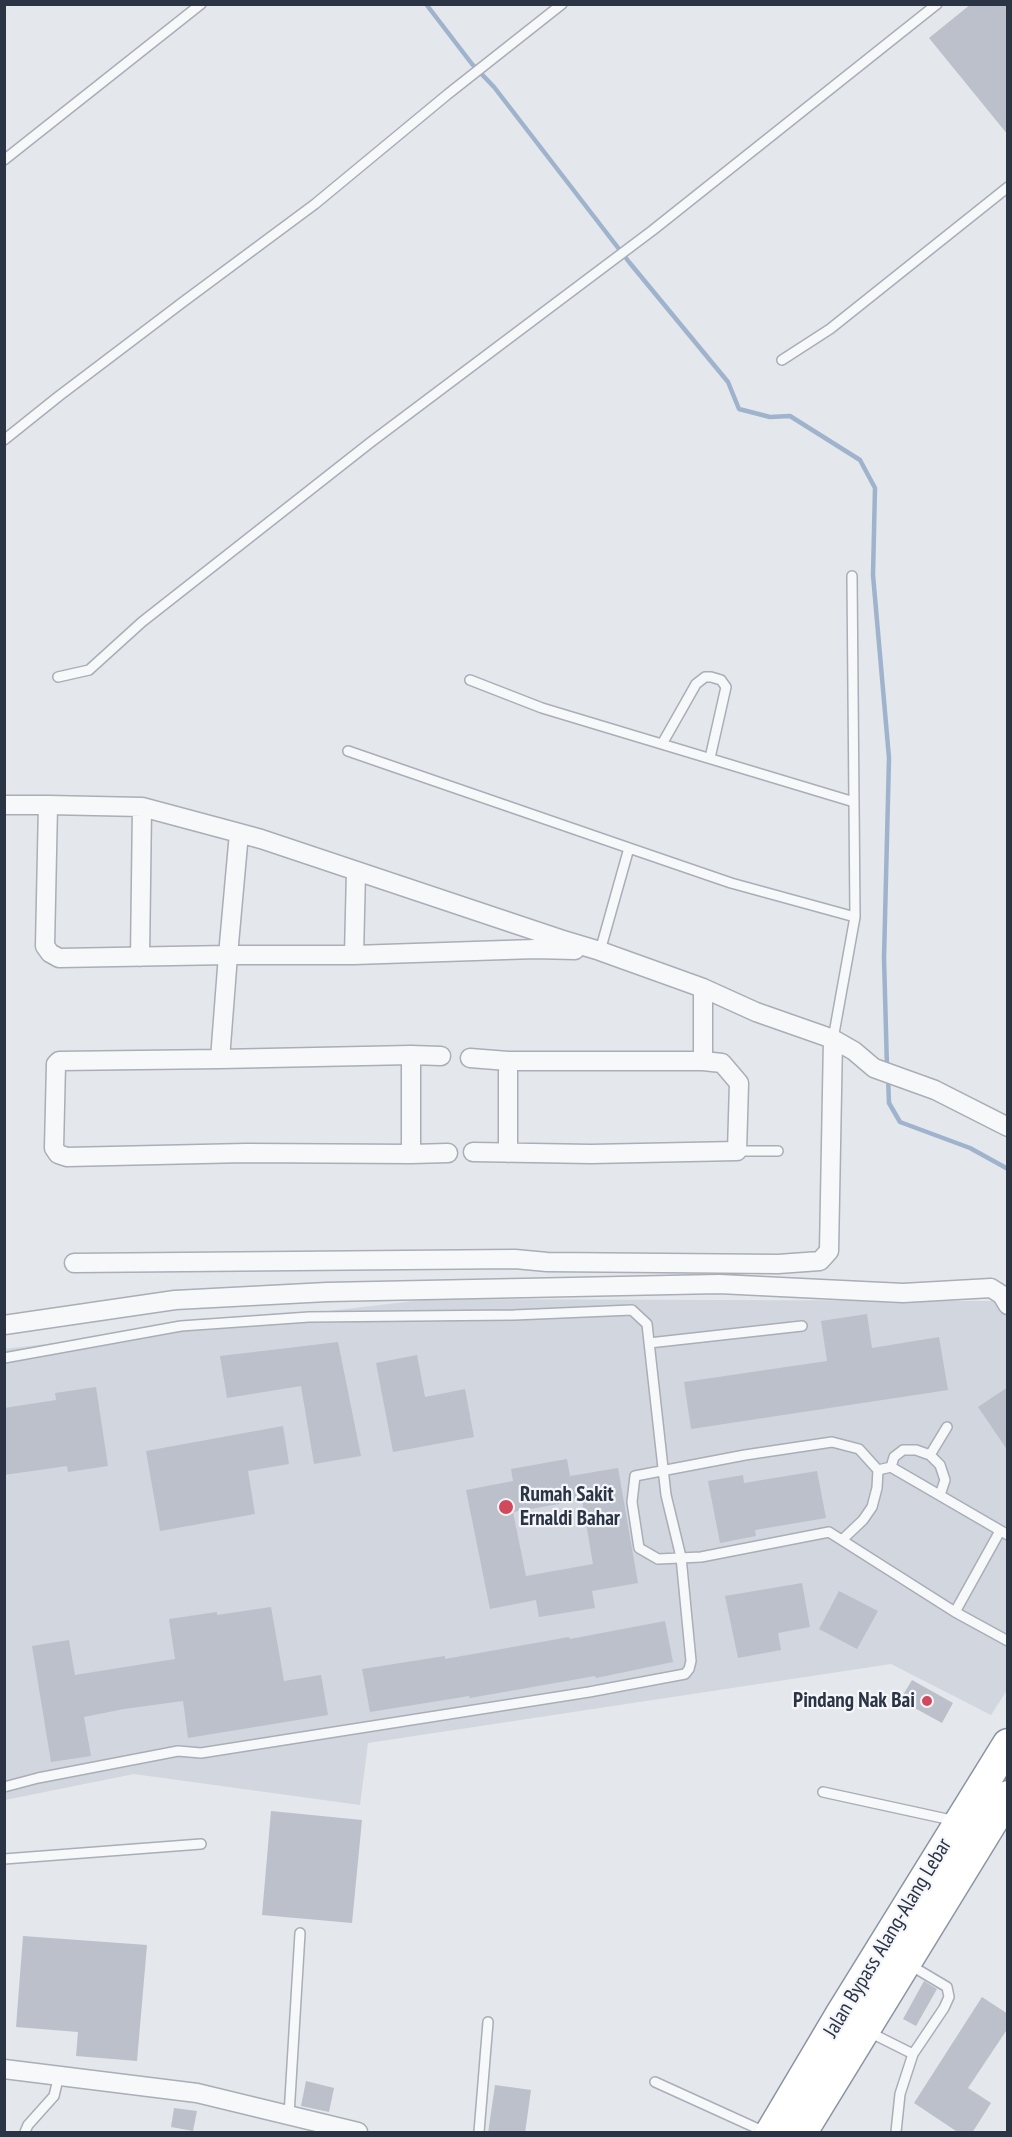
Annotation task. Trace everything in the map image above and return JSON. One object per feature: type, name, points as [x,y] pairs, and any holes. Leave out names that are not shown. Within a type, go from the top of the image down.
[{"type":"highway","name":"Jalan Bypass Alang-Alang Lebar","points":[[771,2133],[1008,1744]]},
{"type":"highway","name":"Jalan Bypass Alang-Alang Lebar","points":[[802,2133],[1008,1796]]},
{"type":"street","points":[[4,805],[142,807],[239,833],[600,951],[703,988],[756,1012],[833,1039],[854,1051],[874,1068],[935,1089],[1008,1127]]},
{"type":"street","points":[[48,805],[45,946],[50,953],[59,958],[354,955],[535,949],[600,951]]},
{"type":"street","points":[[140,957],[142,807]]},
{"type":"street","points":[[220,1059],[239,833]]},
{"type":"street","points":[[354,955],[356,871]]},
{"type":"street","points":[[703,988],[703,1060]]},
{"type":"street","points":[[74,1263],[515,1259],[548,1262],[778,1264],[820,1261],[829,1251],[833,1039]]},
{"type":"street","points":[[411,1055],[411,1155]]},
{"type":"street","points":[[441,1056],[59,1061],[56,1064],[54,1148],[58,1154],[66,1157],[246,1153],[411,1155],[448,1152]]},
{"type":"street","points":[[470,1059],[508,1061],[703,1060],[722,1063],[739,1083],[737,1151],[591,1154],[473,1152]]},
{"type":"street","points":[[508,1061],[508,1153]]},
{"type":"street","points":[[4,1325],[175,1300],[327,1292],[719,1284],[903,1293],[991,1288],[1002,1295],[1008,1305]]},
{"type":"street","points":[[4,2069],[197,2093],[358,2133]]},
{"type":"lane","points":[[4,160],[201,4]]},
{"type":"lane","points":[[4,440],[78,381],[315,204],[562,4]]},
{"type":"lane","points":[[58,677],[89,670],[142,622],[371,442],[649,232],[937,4]]},
{"type":"lane","points":[[783,360],[830,329],[1008,188]]},
{"type":"lane","points":[[833,1039],[855,917],[852,576]]},
{"type":"lane","points":[[662,744],[696,684],[711,677],[721,680],[726,687],[710,758]]},
{"type":"lane","points":[[470,680],[542,708],[854,802]]},
{"type":"lane","points":[[348,751],[730,883],[855,917]]},
{"type":"lane","points":[[600,951],[630,848]]},
{"type":"lane","points":[[737,1151],[778,1151]]},
{"type":"lane","points":[[4,1358],[181,1326],[309,1317],[514,1315],[632,1310],[647,1324],[666,1496],[681,1557],[691,1646],[691,1661],[685,1674],[589,1692],[201,1753],[178,1752],[38,1778],[4,1787]]},
{"type":"lane","points":[[649,1343],[802,1326]]},
{"type":"lane","points":[[930,1455],[947,1427]]},
{"type":"lane","points":[[842,1540],[863,1520],[872,1507],[877,1488],[878,1470],[858,1449],[832,1442],[745,1455],[635,1476],[632,1502],[639,1548],[658,1559],[701,1557],[829,1532],[955,1612],[1008,1641]]},
{"type":"lane","points":[[891,1467],[894,1457],[903,1450],[916,1450],[930,1455],[940,1465],[945,1480],[940,1495]]},
{"type":"lane","points":[[878,1470],[891,1467],[1004,1533],[955,1612]]},
{"type":"lane","points":[[823,1792],[959,1822]]},
{"type":"lane","points":[[4,1859],[201,1844]]},
{"type":"lane","points":[[289,2115],[300,1933]]},
{"type":"lane","points":[[896,2133],[900,2094],[913,2054],[949,1997],[947,1987],[906,1962]]},
{"type":"lane","points":[[479,2133],[488,2022]]},
{"type":"lane","points":[[865,2030],[913,2054]]},
{"type":"lane","points":[[25,2133],[28,2125],[54,2096],[59,2075]]},
{"type":"lane","points":[[655,2082],[765,2133]]},
{"type":"shaded area","name":"Rumah Sakit Ernaldi Bahar","points":[[431,1299],[998,1301],[1008,1318],[1007,1690],[991,1715],[891,1664],[368,1743],[360,1805],[134,1774],[5,1800],[4,1349]]},
{"type":"building","points":[[971,4],[1008,4],[1008,135],[929,38]]},
{"type":"building","points":[[867,1314],[872,1348],[939,1337],[948,1390],[691,1429],[684,1382],[827,1361],[821,1321]]},
{"type":"building","points":[[338,1342],[361,1456],[314,1464],[301,1386],[227,1398],[220,1356]]},
{"type":"building","points":[[417,1355],[425,1397],[465,1389],[474,1437],[393,1452],[376,1363]]},
{"type":"building","points":[[96,1387],[108,1466],[68,1472],[67,1466],[4,1475],[4,1408],[56,1400],[55,1393]]},
{"type":"building","points":[[1008,1387],[1008,1451],[978,1407]]},
{"type":"building","points":[[283,1426],[289,1464],[248,1471],[255,1514],[160,1531],[146,1451]]},
{"type":"building","points":[[567,1459],[570,1476],[618,1468],[638,1583],[592,1591],[595,1608],[539,1617],[536,1600],[490,1609],[466,1490],[513,1481],[511,1469]],"holes":[[[582,1500],[593,1564],[526,1576],[513,1512]]]},
{"type":"building","points":[[817,1471],[826,1518],[755,1530],[756,1536],[720,1543],[708,1481],[743,1475],[744,1483]]},
{"type":"building","points":[[802,1583],[810,1627],[778,1633],[781,1650],[738,1658],[725,1596]]},
{"type":"building","points":[[839,1591],[878,1611],[857,1649],[819,1629]]},
{"type":"building","points":[[271,1607],[284,1681],[321,1675],[328,1715],[188,1738],[183,1701],[124,1709],[84,1717],[91,1756],[51,1762],[32,1646],[69,1640],[75,1675],[175,1659],[169,1619]]},
{"type":"building","points":[[665,1621],[673,1662],[596,1678],[595,1676],[470,1698],[469,1696],[370,1712],[362,1669],[445,1656],[445,1659]]},
{"type":"building","name":"Pindang Nak Bai","points":[[912,1680],[953,1703],[942,1723],[900,1700]]},
{"type":"building","points":[[271,1811],[362,1820],[352,1923],[262,1915]]},
{"type":"building","points":[[23,1936],[147,1945],[137,2061],[76,2056],[78,2032],[16,2027]]},
{"type":"building","points":[[924,1981],[937,1989],[916,2026],[903,2019]]},
{"type":"building","points":[[982,1997],[1008,2014],[1008,2028],[968,2088],[991,2103],[972,2133],[959,2133],[914,2103]]},
{"type":"building","points":[[306,2081],[334,2088],[329,2112],[301,2106]]},
{"type":"building","points":[[495,2085],[531,2090],[525,2133],[488,2133]]},
{"type":"building","points":[[174,2108],[197,2111],[193,2131],[171,2127]]},
{"type":"waterway","points":[[426,4],[472,64],[494,87],[629,262],[728,382],[739,409],[770,417],[790,416],[860,460],[875,488],[873,575],[889,758],[884,958],[887,1068]]},
{"type":"waterway","points":[[888,1076],[889,1103],[900,1122],[970,1148],[1008,1169]]},
{"type":"place","name":"Rumah Sakit Ernaldi Bahar","points":[[506,1507]]},
{"type":"place","name":"Pindang Nak Bai","points":[[927,1701]]}]
